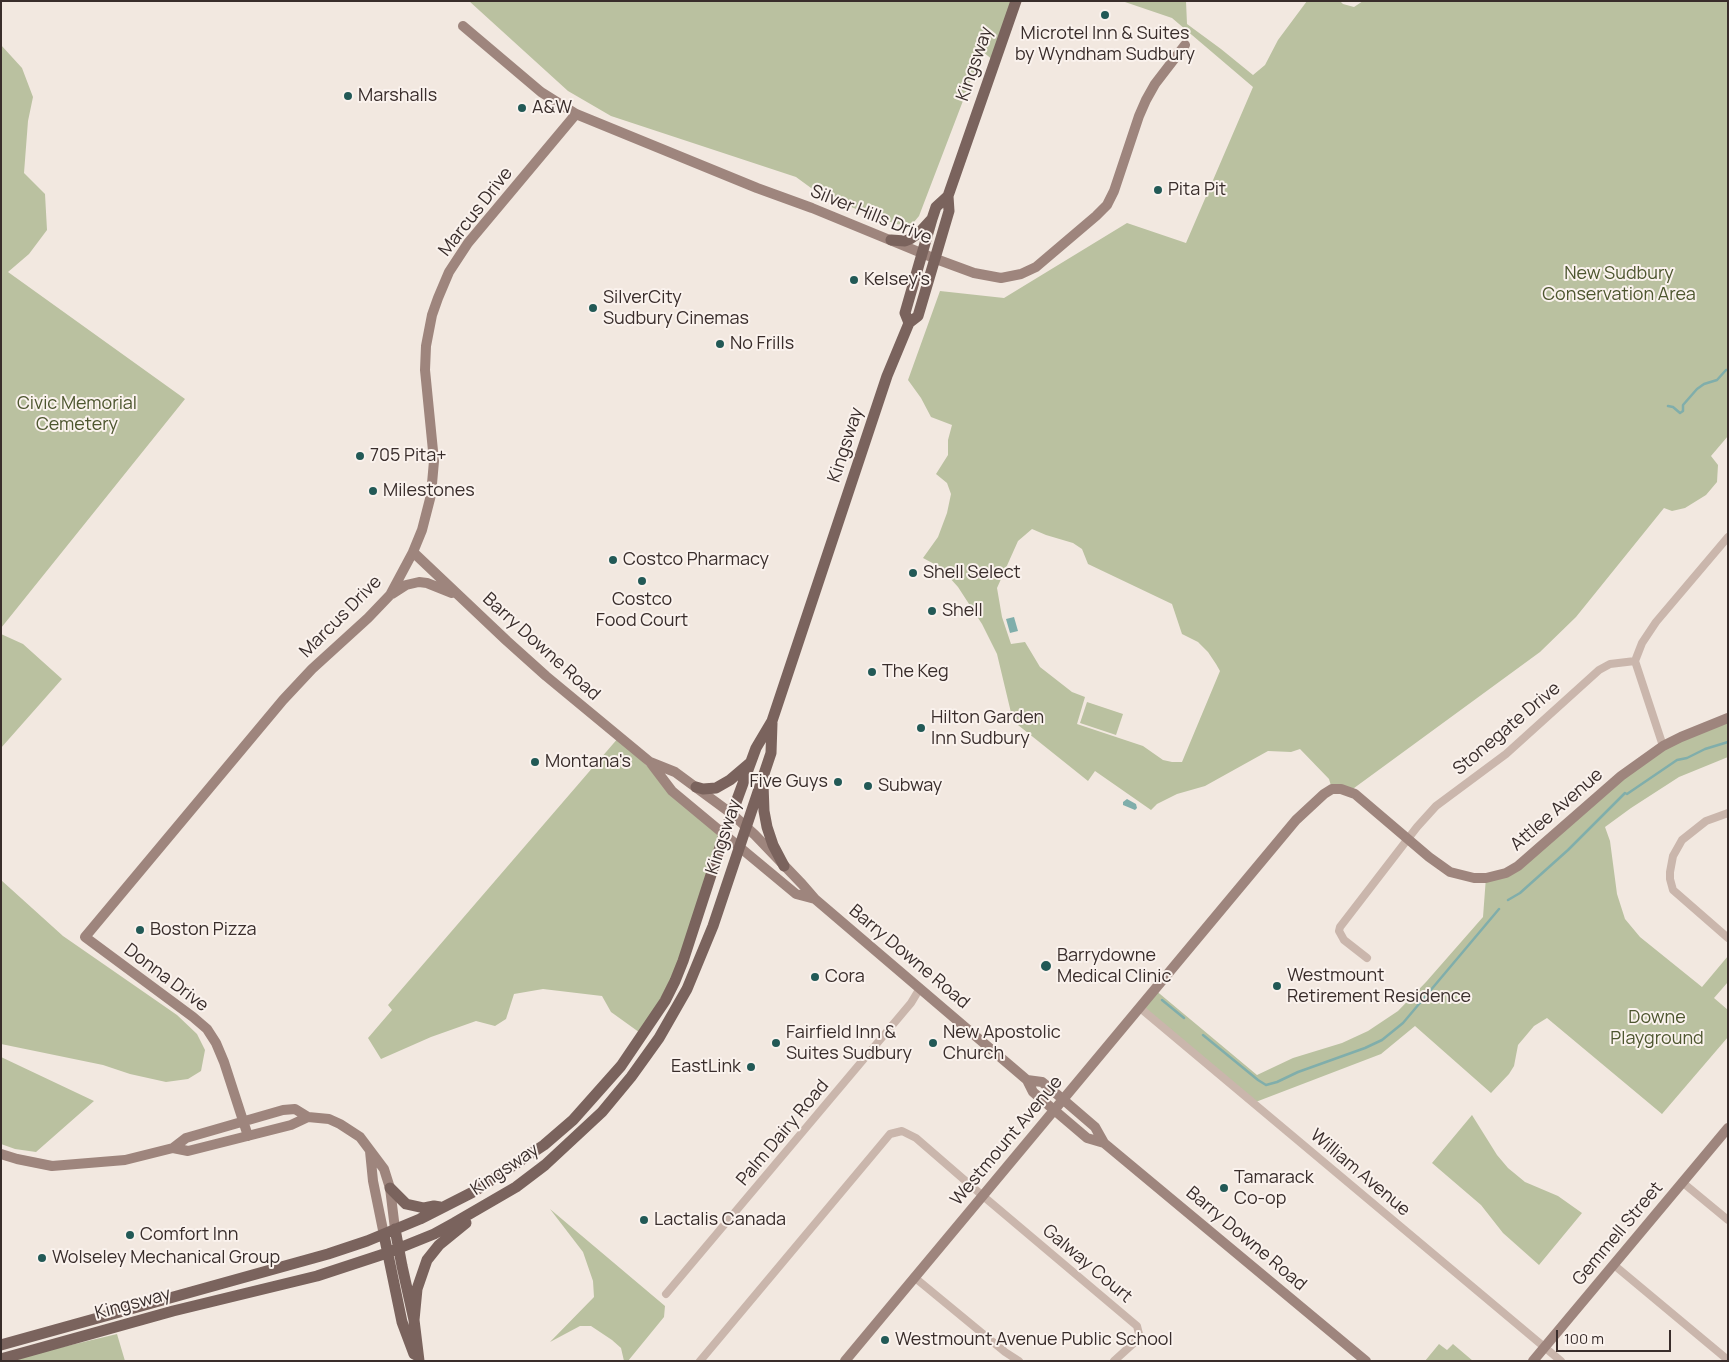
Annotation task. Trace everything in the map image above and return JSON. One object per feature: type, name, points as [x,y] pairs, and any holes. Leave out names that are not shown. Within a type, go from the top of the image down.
[{"type":"main road","name":"Kingsway","points":[[1,1346],[328,1254],[384,1235],[475,1191],[556,1136],[588,1106],[621,1066],[652,1022],[676,981],[724,834],[756,748],[772,721],[887,376],[909,323],[918,316],[949,211],[948,196],[1016,1]]},
{"type":"main road","name":"Kingsway","points":[[909,323],[905,313],[932,219],[936,208],[948,196]]},
{"type":"main road","points":[[891,240],[905,241],[910,239],[920,232],[932,219]]},
{"type":"main road","name":"Kingsway","points":[[1,1359],[165,1314],[309,1278],[387,1253],[434,1234],[489,1203],[516,1187],[558,1154],[602,1112],[643,1061],[672,1016],[697,968],[771,753],[772,721]]},
{"type":"main road","points":[[696,787],[710,789],[724,785],[751,762]]},
{"type":"main road","points":[[762,777],[767,827],[773,845],[784,866]]},
{"type":"main road","points":[[390,1188],[406,1204],[424,1208],[444,1207]]},
{"type":"main road","points":[[414,1320],[417,1288],[427,1260],[446,1238],[474,1218],[489,1203]]},
{"type":"main road","points":[[395,1230],[414,1320],[418,1361]]},
{"type":"main road","points":[[384,1235],[402,1322],[418,1361]]},
{"type":"street","name":"Silver Hills Drive","points":[[463,26],[541,92],[576,114],[922,254],[974,273],[1001,278],[1021,274],[1036,267],[1107,205],[1114,191],[1146,100],[1155,84],[1185,45]]},
{"type":"street","name":"Marcus Drive","points":[[85,938],[283,700],[312,669],[368,618],[390,595],[414,552],[431,495],[433,477],[432,448],[425,370],[426,346],[432,315],[438,298],[449,272],[468,242],[576,114]]},
{"type":"street","points":[[1663,746],[1635,661],[1642,643],[1656,622],[1728,537]]},
{"type":"street","name":"Barry Downe Road","points":[[414,552],[546,676],[650,762],[672,791],[796,894],[814,899]]},
{"type":"street","points":[[390,595],[406,585],[427,582],[460,596]]},
{"type":"street","name":"Stonegate Drive","points":[[1367,958],[1344,940],[1339,931],[1340,927],[1408,838],[1436,806],[1506,754],[1599,670],[1610,664],[1635,661]]},
{"type":"street","name":"Attlee Avenue","points":[[1408,838],[1440,865],[1450,872],[1461,876],[1486,878],[1506,873],[1518,866],[1621,776],[1663,746],[1681,736],[1728,718]]},
{"type":"street","name":"Barry Downe Road","points":[[650,762],[675,772],[732,814],[814,899],[1027,1080],[1033,1092],[1087,1138],[1104,1143]]},
{"type":"street","name":"Westmount Avenue","points":[[845,1361],[1296,820],[1324,794],[1332,789],[1341,789],[1356,794],[1408,838]]},
{"type":"street","points":[[1728,813],[1706,822],[1682,840],[1673,856],[1670,879],[1673,890],[1728,938]]},
{"type":"street","name":"Donna Drive","points":[[85,938],[207,1029],[216,1043],[224,1062],[248,1136]]},
{"type":"street","name":"Palm Dairy Road","points":[[666,1294],[911,1003],[920,988]]},
{"type":"street","name":"William Avenue","points":[[1140,1008],[1561,1361]]},
{"type":"street","name":"Barry Downe Road","points":[[1027,1080],[1042,1082],[1095,1127],[1104,1143],[1366,1361]]},
{"type":"street","points":[[1,1154],[43,1165],[76,1165],[125,1160],[173,1148],[186,1138],[244,1121],[295,1109],[308,1117],[329,1119],[340,1124],[360,1138],[370,1150],[384,1169],[390,1188],[395,1230]]},
{"type":"street","points":[[173,1148],[188,1151],[290,1125],[308,1117]]},
{"type":"street","name":"Gemmell Street","points":[[1533,1361],[1728,1128]]},
{"type":"street","points":[[700,1361],[890,1134],[902,1130],[912,1135],[983,1196]]},
{"type":"street","points":[[370,1150],[373,1181],[384,1235]]},
{"type":"street","points":[[1682,1182],[1728,1220]]},
{"type":"street","name":"Galway Court","points":[[983,1196],[1137,1326],[1139,1334],[1136,1340],[1114,1361]]},
{"type":"street","points":[[1614,1265],[1728,1360]]},
{"type":"street","points":[[914,1278],[1005,1352],[1019,1361]]},
{"type":"green space","points":[[469,1],[1015,1],[994,61],[982,51],[919,216],[914,222],[907,225],[896,224],[822,196],[796,177],[611,116],[568,91]]},
{"type":"green space","name":"New Sudbury Conservation Area","points":[[1122,1],[1186,1],[1187,24],[1253,75],[1265,65],[1278,40],[1307,1],[1340,1],[1343,4],[1354,7],[1363,1],[1728,1],[1728,436],[1711,456],[1718,465],[1717,482],[1706,495],[1685,508],[1672,511],[1664,508],[1576,617],[1540,652],[1350,791],[1332,789],[1329,779],[1300,749],[1291,752],[1268,751],[1205,786],[1177,794],[1157,804],[1151,810],[1095,771],[1088,781],[1013,721],[997,654],[982,624],[958,587],[940,567],[923,558],[938,537],[947,513],[951,494],[947,483],[936,474],[948,455],[948,440],[952,425],[931,417],[921,398],[908,380],[940,291],[1004,298],[1127,223],[1186,243],[1253,87],[1172,18]],"holes":[[[1032,529],[1073,543],[1082,549],[1088,564],[1172,604],[1182,634],[1198,642],[1216,664],[1220,671],[1182,762],[1163,760],[1143,746],[1077,724],[1085,697],[1072,692],[1040,667],[1025,642],[1011,644],[1002,617],[997,588],[1018,541]]]},
{"type":"green space","name":"Civic Memorial Cemetery","points":[[1,45],[22,68],[33,97],[28,121],[24,173],[45,194],[47,230],[29,254],[8,272],[185,399],[1,628]]},
{"type":"green space","points":[[1,634],[23,644],[62,679],[1,748]]},
{"type":"green space","points":[[1087,702],[1123,714],[1116,735],[1080,723]]},
{"type":"green space","name":"Downe Playground","points":[[1728,718],[1728,757],[1679,777],[1605,827],[1610,841],[1617,894],[1625,919],[1640,937],[1702,987],[1728,956],[1728,982],[1714,998],[1728,1010],[1728,1037],[1662,1114],[1547,1018],[1534,1026],[1518,1045],[1514,1066],[1491,1093],[1415,1026],[1381,1054],[1253,1103],[1139,1007],[1154,989],[1257,1075],[1293,1058],[1342,1043],[1368,1031],[1398,1011],[1483,917],[1486,877],[1506,872],[1647,756]]},
{"type":"green space","points":[[619,737],[672,792],[724,835],[690,938],[643,1035],[611,1012],[602,996],[543,989],[514,994],[506,1019],[495,1026],[476,1021],[431,1037],[381,1059],[368,1038],[392,1010],[388,1005]]},
{"type":"green space","points":[[1,880],[63,936],[177,1015],[197,1034],[205,1050],[201,1071],[188,1079],[166,1082],[130,1074],[103,1065],[1,1044]]},
{"type":"green space","points":[[1,1057],[94,1101],[36,1152],[15,1149],[1,1144]]},
{"type":"green space","points":[[1472,1115],[1497,1155],[1508,1168],[1525,1182],[1558,1196],[1582,1213],[1539,1265],[1503,1233],[1481,1205],[1432,1163]]},
{"type":"green space","points":[[550,1209],[665,1306],[664,1317],[628,1361],[624,1361],[621,1348],[591,1326],[580,1326],[550,1342],[594,1297],[593,1281],[583,1252]]},
{"type":"green space","points":[[117,1334],[125,1361],[4,1361]]},
{"type":"green space","points":[[1439,1344],[1447,1350],[1453,1344],[1473,1361],[1425,1361]]},
{"type":"water","points":[[1014,617],[1018,631],[1010,633],[1006,619]]},
{"type":"water","points":[[1127,799],[1136,804],[1137,808],[1135,810],[1123,805],[1123,802]]},
{"type":"waterway","points":[[1668,406],[1673,407],[1680,413],[1683,411],[1683,405],[1697,389],[1704,384],[1717,380],[1728,370]]},
{"type":"waterway","points":[[1508,900],[1520,893],[1568,850],[1625,793],[1627,794],[1677,760],[1728,742]]},
{"type":"waterway","points":[[1203,1035],[1266,1085],[1365,1048],[1382,1040],[1403,1023],[1499,909]]},
{"type":"waterway","points":[[1162,1000],[1184,1018]]},
{"type":"place","name":"Microtel Inn & Suites by Wyndham Sudbury","points":[[1105,15]]},
{"type":"place","name":"Marshalls","points":[[348,96]]},
{"type":"place","name":"A&W","points":[[522,108]]},
{"type":"place","name":"Pita Pit","points":[[1158,190]]},
{"type":"place","name":"Kelsey's","points":[[854,280]]},
{"type":"place","name":"SilverCity Sudbury Cinemas","points":[[593,308]]},
{"type":"place","name":"No Frills","points":[[720,344]]},
{"type":"place","name":"705 Pita+","points":[[360,456]]},
{"type":"place","name":"Milestones","points":[[373,491]]},
{"type":"place","name":"Costco Pharmacy","points":[[613,560]]},
{"type":"place","name":"Shell Select","points":[[913,573]]},
{"type":"place","name":"Costco Food Court","points":[[642,581]]},
{"type":"place","name":"Shell","points":[[932,611]]},
{"type":"place","name":"The Keg","points":[[872,672]]},
{"type":"place","name":"Hilton Garden Inn Sudbury","points":[[921,728]]},
{"type":"place","name":"Montana's","points":[[535,762]]},
{"type":"place","name":"Five Guys","points":[[838,782]]},
{"type":"place","name":"Subway","points":[[868,786]]},
{"type":"place","name":"Boston Pizza","points":[[140,930]]},
{"type":"place","name":"Barrydowne Medical Clinic","points":[[1046,966]]},
{"type":"place","name":"Cora","points":[[815,977]]},
{"type":"place","name":"Westmount Retirement Residence","points":[[1277,986]]},
{"type":"place","name":"Fairfield Inn & Suites Sudbury","points":[[776,1043]]},
{"type":"place","name":"New Apostolic Church","points":[[933,1043]]},
{"type":"place","name":"EastLink","points":[[751,1067]]},
{"type":"place","name":"Tamarack Co-op","points":[[1224,1188]]},
{"type":"place","name":"Lactalis Canada","points":[[644,1220]]},
{"type":"place","name":"Comfort Inn","points":[[130,1235]]},
{"type":"place","name":"Wolseley Mechanical Group","points":[[42,1258]]},
{"type":"place","name":"Westmount Avenue Public School","points":[[885,1340]]}]
